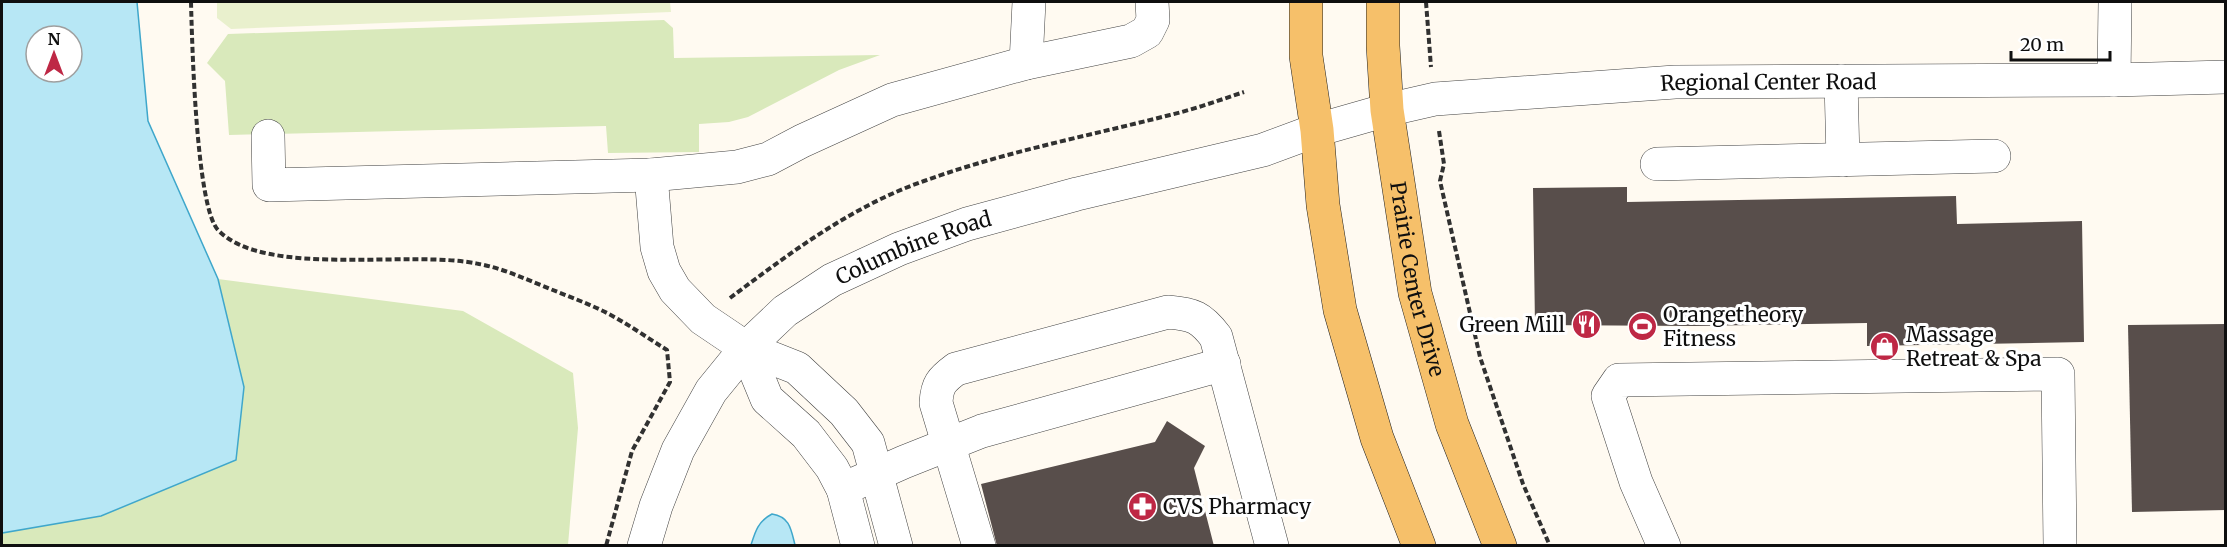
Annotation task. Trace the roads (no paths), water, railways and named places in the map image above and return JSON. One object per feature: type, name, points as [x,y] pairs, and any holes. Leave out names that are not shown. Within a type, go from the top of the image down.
[{"type":"main road","points":[[1305,2],[1306,56],[1317,130],[1323,205],[1340,310],[1377,438],[1419,546]]},
{"type":"main road","name":"Prairie Center Drive","points":[[1383,2],[1387,110],[1415,293],[1452,424],[1500,546]]},
{"type":"street","points":[[1026,63],[1029,2]]},
{"type":"street","points":[[267,136],[269,184],[651,175],[737,167],[768,159],[892,100],[1026,63],[1131,40],[1147,32],[1154,20],[1152,2]]},
{"type":"street","points":[[2114,80],[2115,2]]},
{"type":"street","name":"Regional Center Road","points":[[1317,130],[1435,99],[1676,82],[2114,80],[2226,77]]},
{"type":"street","points":[[1841,81],[1843,160]]},
{"type":"street","name":"Columbine Road","points":[[644,546],[656,506],[678,450],[711,391],[746,348],[785,311],[832,280],[899,249],[967,224],[1077,194],[1263,150],[1317,130]]},
{"type":"street","points":[[1657,164],[1994,156]]},
{"type":"street","points":[[651,175],[657,247],[664,271],[675,290],[703,319],[746,348],[796,368],[844,412],[868,443],[896,546]]},
{"type":"street","points":[[979,546],[963,486],[947,445],[936,403],[937,388],[946,376],[956,369],[1168,312],[1189,314],[1205,322],[1216,337],[1272,546]]},
{"type":"street","points":[[746,348],[767,399],[806,434],[822,453],[843,489],[858,546]]},
{"type":"street","points":[[843,489],[982,431],[1224,364]]},
{"type":"street","points":[[1664,546],[1636,482],[1608,396],[1619,380],[2058,374],[2060,546]]},
{"type":"water","points":[[2,2],[137,2],[148,121],[218,279],[244,387],[236,460],[101,516],[2,533]]},
{"type":"water","points":[[772,514],[786,521],[791,529],[795,545],[751,545],[760,523]]},
{"type":"place","name":"Green Mill","points":[[1586,324]]},
{"type":"place","name":"Orangetheory Fitness","points":[[1642,326]]},
{"type":"place","name":"Massage Retreat & Spa","points":[[1885,346]]},
{"type":"place","name":"CVS Pharmacy","points":[[1142,506]]}]
